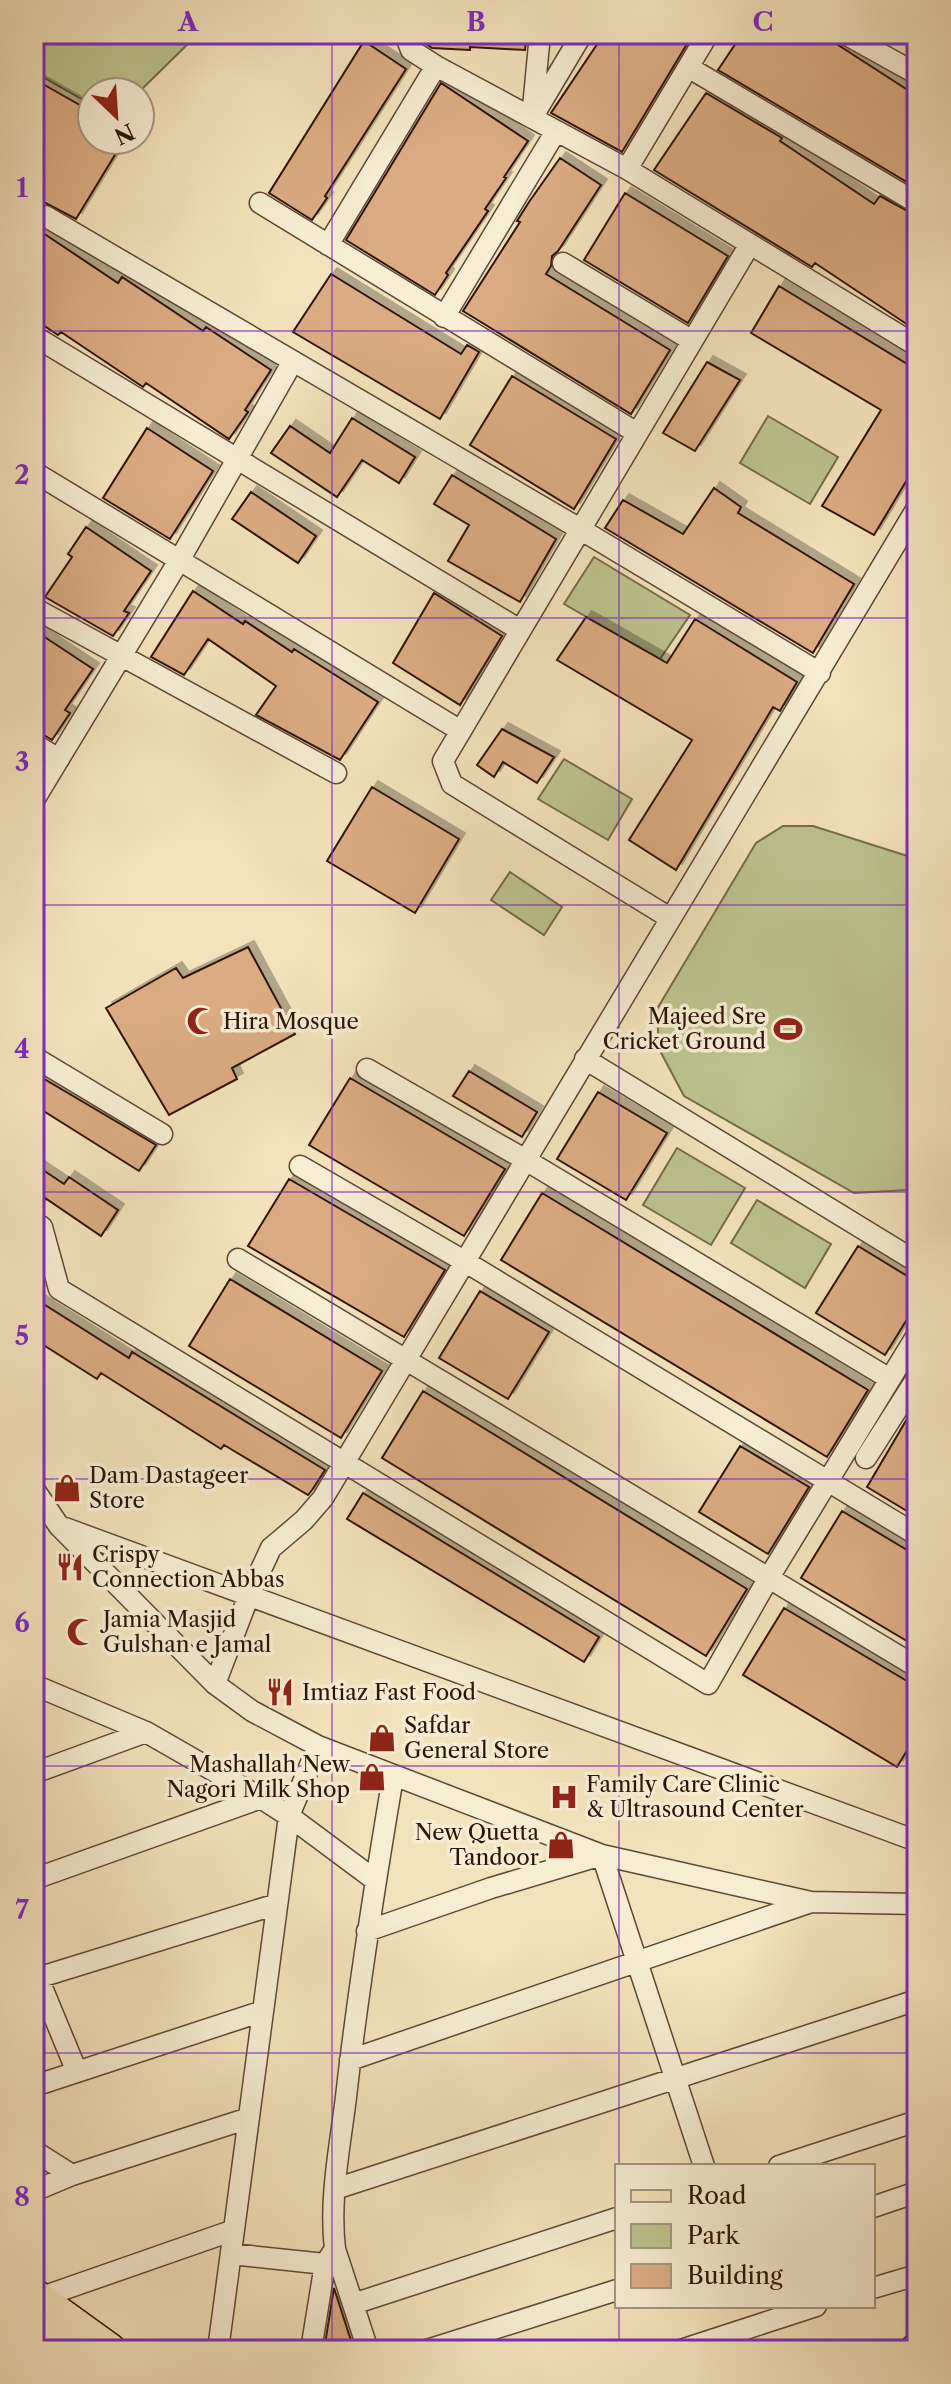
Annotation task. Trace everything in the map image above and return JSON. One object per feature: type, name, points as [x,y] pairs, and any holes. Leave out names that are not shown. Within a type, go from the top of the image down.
[{"type":"main road","points":[[36,2296],[110,2350]]},
{"type":"street","points":[[405,34],[411,50],[436,66],[627,169],[917,346]]},
{"type":"street","points":[[532,118],[540,34]]},
{"type":"street","points":[[532,118],[582,34]]},
{"type":"street","points":[[627,169],[708,34]]},
{"type":"street","points":[[845,34],[917,74]]},
{"type":"street","points":[[328,245],[436,66]]},
{"type":"street","points":[[688,67],[917,203]]},
{"type":"street","points":[[444,317],[556,131]]},
{"type":"street","points":[[260,203],[637,433]]},
{"type":"street","points":[[45,216],[820,673]]},
{"type":"street","points":[[670,918],[452,784],[443,761],[750,244]]},
{"type":"street","points":[[563,263],[691,340]]},
{"type":"street","points":[[34,336],[520,630]]},
{"type":"street","points":[[34,800],[180,559],[293,361]]},
{"type":"street","points":[[34,472],[461,731]]},
{"type":"street","points":[[215,1684],[249,1595],[271,1548],[304,1520],[323,1498],[917,508]]},
{"type":"street","points":[[34,608],[336,773]]},
{"type":"street","points":[[34,744],[59,759]]},
{"type":"street","points":[[34,1057],[162,1134]]},
{"type":"street","points":[[585,1059],[917,1262]]},
{"type":"street","points":[[367,1069],[524,1159],[890,1379]]},
{"type":"street","points":[[300,1166],[464,1261],[917,1535]]},
{"type":"street","points":[[34,1222],[42,1227],[59,1289],[708,1684],[768,1579],[917,1335]]},
{"type":"street","points":[[238,1259],[917,1667]]},
{"type":"street","points":[[866,1458],[917,1378]]},
{"type":"street","points":[[35,1493],[59,1526],[215,1684],[252,1711],[318,1746],[602,1855],[811,1902],[917,1904]]},
{"type":"street","points":[[59,1526],[917,1841]]},
{"type":"street","points":[[34,1685],[146,1732],[289,1816],[375,1880]]},
{"type":"street","points":[[34,1773],[146,1732]]},
{"type":"street","points":[[218,2350],[289,1816],[318,1746]]},
{"type":"street","points":[[311,2350],[330,2256],[350,2060],[367,1931],[393,1777]]},
{"type":"street","points":[[34,1879],[261,1798]]},
{"type":"street","points":[[367,1931],[491,1888],[602,1855]]},
{"type":"street","points":[[602,1855],[703,2164]]},
{"type":"street","points":[[350,2060],[811,1902]]},
{"type":"street","points":[[77,2072],[35,1975],[277,1904]]},
{"type":"street","points":[[335,2189],[917,2000]]},
{"type":"street","points":[[34,2086],[263,2011]]},
{"type":"street","points":[[34,2191],[72,2175],[249,2118]]},
{"type":"street","points":[[785,2164],[917,2121]]},
{"type":"street","points":[[34,2151],[72,2175]]},
{"type":"street","points":[[875,2206],[917,2192]]},
{"type":"street","points":[[353,2304],[615,2219]]},
{"type":"street","points":[[36,2296],[234,2230]]},
{"type":"street","points":[[231,2254],[330,2256]]},
{"type":"street","points":[[330,2256],[353,2304],[368,2350]]},
{"type":"street","points":[[875,2287],[917,2275]]},
{"type":"street","points":[[427,2350],[615,2291]]},
{"type":"street","points":[[681,2350],[752,2315],[802,2308]]},
{"type":"green space","points":[[34,34],[198,34],[155,76],[76,76],[76,96],[34,72]]},
{"type":"green space","points":[[768,416],[838,457],[810,504],[740,463]]},
{"type":"green space","points":[[594,557],[690,615],[660,659],[564,604]]},
{"type":"green space","points":[[564,759],[632,799],[608,840],[538,799]]},
{"type":"green space","name":"Majeed Sre Cricket Ground","points":[[783,826],[813,826],[917,859],[917,1184],[908,1190],[854,1193],[684,1096],[659,1049],[657,1009],[756,843]]},
{"type":"green space","points":[[510,872],[562,907],[544,935],[491,900]]},
{"type":"green space","points":[[677,1148],[745,1188],[711,1245],[643,1205]]},
{"type":"green space","points":[[757,1200],[831,1244],[805,1288],[731,1243]]},
{"type":"building","points":[[419,34],[527,34],[525,50],[470,47],[470,50],[432,48],[422,41]]},
{"type":"building","points":[[604,34],[693,34],[622,152],[551,113]]},
{"type":"building","points":[[742,34],[821,34],[917,96],[917,188],[718,70]]},
{"type":"building","points":[[364,41],[406,69],[312,220],[269,193]]},
{"type":"building","points":[[34,79],[76,103],[76,156],[114,156],[76,219],[34,197]]},
{"type":"building","points":[[441,83],[528,141],[435,295],[346,240]]},
{"type":"building","points":[[706,93],[782,138],[780,141],[874,204],[880,196],[917,216],[917,331],[815,263],[812,267],[654,170]]},
{"type":"building","points":[[560,158],[601,185],[552,256],[546,274],[670,350],[631,414],[463,311],[520,222],[517,221],[529,202]]},
{"type":"building","points":[[625,193],[728,256],[688,323],[584,260]]},
{"type":"building","points":[[34,227],[118,283],[122,277],[203,331],[206,327],[271,370],[229,439],[146,383],[143,387],[61,332],[58,335],[34,319]]},
{"type":"building","points":[[331,274],[461,354],[467,345],[479,352],[440,419],[293,332]]},
{"type":"building","points":[[779,286],[917,370],[917,463],[874,535],[822,506],[881,410],[751,333]]},
{"type":"building","points":[[707,362],[740,380],[695,451],[663,433]]},
{"type":"building","points":[[512,376],[616,439],[574,509],[470,445]]},
{"type":"building","points":[[352,418],[415,457],[399,483],[362,460],[337,497],[271,453],[290,426],[330,453]]},
{"type":"building","points":[[147,428],[213,471],[170,539],[103,498]]},
{"type":"building","points":[[452,475],[556,539],[520,602],[448,561],[469,525],[434,504]]},
{"type":"building","points":[[714,488],[741,507],[738,513],[854,584],[813,653],[605,528],[623,500],[683,534]]},
{"type":"building","points":[[251,492],[316,536],[298,563],[232,519]]},
{"type":"building","points":[[86,527],[151,571],[124,611],[129,613],[113,636],[45,597],[72,557],[68,554]]},
{"type":"building","points":[[193,591],[243,624],[245,621],[292,652],[294,649],[378,702],[340,760],[256,715],[276,686],[208,639],[184,675],[151,657]]},
{"type":"building","points":[[434,593],[502,636],[460,705],[393,663]]},
{"type":"building","points":[[586,617],[667,663],[695,619],[797,682],[780,711],[773,707],[676,870],[629,840],[692,740],[557,660]]},
{"type":"building","points":[[34,630],[93,669],[65,710],[70,713],[52,740],[34,729]]},
{"type":"building","points":[[502,729],[554,757],[537,783],[503,762],[494,777],[477,765]]},
{"type":"building","points":[[372,787],[459,839],[415,913],[327,861]]},
{"type":"building","name":"Hira Mosque","points":[[248,947],[295,1034],[232,1068],[237,1079],[169,1115],[106,1008],[176,968],[183,978]]},
{"type":"building","points":[[469,1071],[537,1112],[522,1137],[453,1096]]},
{"type":"building","points":[[34,1073],[156,1145],[139,1171],[34,1105]]},
{"type":"building","points":[[350,1078],[505,1169],[464,1236],[309,1145]]},
{"type":"building","points":[[598,1092],[667,1133],[626,1200],[557,1159]]},
{"type":"building","points":[[34,1164],[64,1184],[69,1177],[118,1210],[101,1236],[45,1198],[37,1210],[34,1209]]},
{"type":"building","points":[[289,1179],[445,1270],[404,1337],[248,1246]]},
{"type":"building","points":[[542,1193],[868,1390],[827,1457],[501,1260]]},
{"type":"building","points":[[858,1246],[917,1282],[917,1303],[885,1355],[816,1313]]},
{"type":"building","points":[[230,1279],[382,1371],[341,1438],[189,1346]]},
{"type":"building","points":[[480,1291],[549,1332],[508,1399],[439,1358]]},
{"type":"building","points":[[34,1298],[129,1358],[132,1352],[325,1470],[308,1495],[224,1445],[221,1449],[101,1373],[97,1379],[34,1339]]},
{"type":"building","points":[[423,1391],[747,1589],[706,1656],[382,1458]]},
{"type":"building","points":[[917,1402],[917,1517],[867,1487]]},
{"type":"building","points":[[740,1446],[809,1487],[768,1554],[699,1512]]},
{"type":"building","points":[[363,1493],[599,1637],[584,1662],[347,1519]]},
{"type":"building","points":[[842,1511],[917,1556],[917,1647],[801,1578]]},
{"type":"building","points":[[784,1608],[917,1687],[917,1734],[897,1767],[743,1675]]},
{"type":"building","points":[[334,2288],[354,2350],[324,2350]]},
{"type":"place","name":"Hira Mosque","points":[[201,1021]]},
{"type":"place","name":"Majeed Sre Cricket Ground","points":[[788,1029]]},
{"type":"place","name":"Dam Dastageer Store","points":[[67,1488]]},
{"type":"place","name":"Crispy Connection Abbas","points":[[70,1567]]},
{"type":"place","name":"Jamia Masjid Gulshan e Jamal","points":[[81,1632]]},
{"type":"place","name":"Imtiaz Fast Food","points":[[280,1692]]},
{"type":"place","name":"Safdar General Store","points":[[382,1738]]},
{"type":"place","name":"Mashallah New Nagori Milk Shop","points":[[372,1777]]},
{"type":"place","name":"Family Care Clinic & Ultrasound Center","points":[[564,1797]]},
{"type":"place","name":"New Quetta Tandoor","points":[[561,1845]]}]
